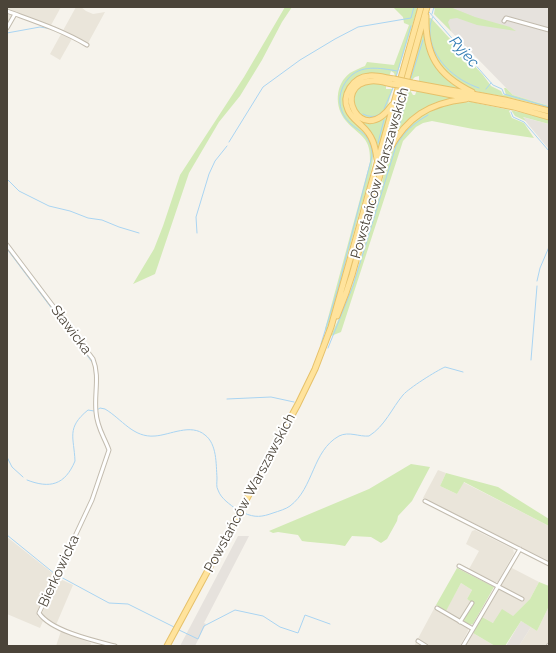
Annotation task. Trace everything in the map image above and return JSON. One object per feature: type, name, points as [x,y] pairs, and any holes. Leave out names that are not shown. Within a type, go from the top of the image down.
[{"type":"main road","name":"Powstańców Warszawskich","points":[[327,337],[421,7]]},
{"type":"main road","name":"Powstańców Warszawskich","points":[[167,646],[298,404],[315,368],[346,293],[426,10]]},
{"type":"main road","points":[[426,10],[426,37],[431,53],[437,64],[450,79],[474,96],[549,117]]},
{"type":"main road","points":[[377,162],[375,147],[371,136],[354,120],[348,110],[346,98],[347,93],[354,83],[365,77],[375,76],[393,82]]},
{"type":"main road","points":[[395,101],[383,116],[374,120],[367,120],[359,116],[353,110],[351,96],[354,90],[363,83],[375,81],[393,82],[516,102],[549,111]]},
{"type":"main road","points":[[384,160],[400,133],[408,123],[420,113],[444,102],[474,96]]},
{"type":"street","points":[[7,11],[63,33],[87,45]]},
{"type":"street","points":[[7,28],[15,14]]},
{"type":"street","points":[[504,21],[506,18],[549,30]]},
{"type":"street","name":"Sławicka","points":[[7,245],[94,359],[97,370],[95,410],[98,425],[109,450]]},
{"type":"street","name":"Bierkowicka","points":[[109,450],[92,500],[39,613],[46,620],[64,630],[86,639],[115,646]]},
{"type":"street","points":[[425,501],[549,564]]},
{"type":"street","points":[[463,646],[520,549]]},
{"type":"street","points":[[459,566],[522,599]]},
{"type":"street","points":[[460,622],[472,603]]},
{"type":"street","points":[[437,608],[472,629]]},
{"type":"street","points":[[418,641],[426,646]]},
{"type":"shaded area","points":[[7,7],[61,7],[50,27],[14,13],[7,26]]},
{"type":"shaded area","points":[[76,7],[81,7],[93,14],[105,12],[87,45],[73,37],[60,60],[50,54]]},
{"type":"shaded area","points":[[435,7],[549,7],[549,106],[513,95],[434,14]]},
{"type":"shaded area","points":[[522,117],[549,124],[549,149],[542,141]]},
{"type":"shaded area","points":[[438,470],[446,473],[440,486],[457,494],[463,482],[549,526],[549,561],[423,498]]},
{"type":"shaded area","points":[[475,530],[513,549],[514,553],[498,582],[495,582],[469,569],[479,551],[466,544],[472,531]]},
{"type":"shaded area","points":[[238,536],[249,536],[204,623],[206,624],[195,646],[180,646]]},
{"type":"shaded area","points":[[7,537],[55,575],[38,610],[37,616],[43,621],[40,628],[7,614]]},
{"type":"shaded area","points":[[510,567],[539,582],[530,599],[513,616],[493,623],[482,617]]},
{"type":"shaded area","points":[[58,578],[73,585],[56,625],[46,619],[42,613]]},
{"type":"shaded area","points":[[461,583],[472,590],[467,599],[471,601],[458,623],[468,629],[460,646],[414,646],[436,605],[446,610]]},
{"type":"shaded area","points":[[549,606],[549,642],[545,646],[519,646],[531,627],[537,631]]},
{"type":"shaded area","points":[[521,621],[531,627],[519,646],[506,646]]},
{"type":"shaded area","points":[[61,631],[91,643],[90,646],[56,646]]},
{"type":"shaded area","points":[[473,633],[495,646],[465,646]]},
{"type":"green space","points":[[285,7],[292,7],[240,96],[219,122],[189,173],[155,274],[133,284],[154,249],[180,175],[244,77]]},
{"type":"green space","points":[[393,7],[418,7],[387,107],[379,116],[370,118],[363,116],[354,104],[354,96],[357,89],[367,83],[386,85],[386,89],[392,89],[395,76],[391,71],[389,77],[369,75],[357,77],[348,85],[345,92],[345,110],[349,117],[367,135],[371,143],[373,159],[368,185],[326,332],[325,329],[370,162],[368,145],[360,134],[348,124],[339,109],[339,89],[341,83],[350,73],[365,66],[367,62],[394,65],[409,25],[404,23],[403,17]]},
{"type":"green space","points":[[431,7],[450,7],[475,17],[510,27],[516,31],[477,25],[457,18],[450,19],[448,22],[451,31],[434,14],[435,9]]},
{"type":"green space","points":[[422,9],[424,10],[343,295]]},
{"type":"green space","points":[[429,18],[431,18],[483,75],[491,86],[501,91],[503,95],[506,95],[504,88],[506,88],[513,95],[549,106],[549,108],[476,91],[458,83],[437,60],[430,40]]},
{"type":"green space","points":[[424,29],[428,50],[434,64],[448,81],[464,91],[419,82],[419,76],[415,77],[412,80],[410,90],[413,95],[415,95],[417,90],[462,98],[451,99],[431,105],[422,110],[406,122],[393,139]]},
{"type":"green space","points":[[366,78],[376,78],[390,81],[368,79],[358,83]]},
{"type":"green space","points":[[351,91],[349,100],[351,110],[357,118],[365,123],[376,122],[388,115],[378,151],[374,136],[370,130],[354,116],[350,110],[348,99]]},
{"type":"green space","points":[[472,102],[511,110],[509,111],[512,118],[524,123],[534,138],[432,121],[423,123],[416,127],[403,141],[341,332],[331,336],[354,282],[386,165],[395,144],[414,121],[431,110],[450,104]]},
{"type":"green space","points":[[511,110],[549,120],[549,124],[523,117],[526,121],[515,116]]},
{"type":"green space","points":[[411,464],[430,467],[412,501],[398,516],[397,521],[387,539],[381,543],[371,537],[352,536],[345,546],[302,541],[298,535],[278,532],[273,533],[269,531],[369,489]]},
{"type":"green space","points":[[446,473],[498,487],[549,519],[549,526],[464,482],[457,494],[440,486]]},
{"type":"green space","points":[[457,568],[494,587],[473,624],[470,625],[463,621],[473,603],[467,599],[472,590],[461,583],[446,611],[436,605]]},
{"type":"green space","points":[[539,582],[549,586],[549,606],[537,631],[521,621],[505,646],[495,646],[473,633],[482,617],[493,623],[502,609],[513,616],[530,599]]},
{"type":"waterway","points":[[229,142],[263,87],[300,60],[335,39],[358,27],[411,18],[414,7]]},
{"type":"waterway","points":[[432,14],[434,7]]},
{"type":"waterway","name":"Ryjec","points":[[429,12],[493,85],[502,89],[504,94]]},
{"type":"waterway","points":[[433,17],[430,26],[431,42],[440,59],[446,67],[461,80],[479,88]]},
{"type":"waterway","points":[[396,77],[411,26]]},
{"type":"waterway","points":[[7,33],[40,27],[52,29]]},
{"type":"waterway","points":[[411,78],[423,40]]},
{"type":"waterway","points":[[321,344],[338,288],[372,156],[371,147],[367,138],[349,122],[342,112],[340,95],[344,84],[353,74],[358,71],[371,68],[397,71]]},
{"type":"waterway","points":[[486,89],[491,83]]},
{"type":"waterway","points":[[384,109],[393,88]]},
{"type":"waterway","points":[[400,123],[408,90]]},
{"type":"waterway","points":[[504,94],[549,107]]},
{"type":"waterway","name":"Ryjec","points":[[511,112],[513,117],[524,122],[549,151]]},
{"type":"waterway","points":[[363,114],[368,116],[376,116],[381,113]]},
{"type":"waterway","points":[[328,348],[353,286],[396,146],[402,136],[410,128],[428,115]]},
{"type":"waterway","points":[[378,143],[384,120]]},
{"type":"waterway","points":[[197,233],[196,217],[209,174],[215,161],[227,146]]},
{"type":"waterway","points":[[7,179],[19,191],[49,206],[70,211],[88,218],[102,220],[139,233]]},
{"type":"waterway","points":[[537,281],[540,268],[549,247]]},
{"type":"waterway","points":[[7,249],[92,362]]},
{"type":"waterway","points":[[531,360],[537,286]]},
{"type":"waterway","points":[[244,513],[252,516],[262,516],[288,507],[304,490],[323,451],[339,436],[346,434],[369,436],[380,427],[403,395],[423,380],[445,367],[463,372]]},
{"type":"waterway","points":[[227,399],[271,397],[294,402]]},
{"type":"waterway","points":[[97,410],[100,408],[105,409],[134,431],[147,436],[187,430],[193,430],[205,435],[209,439],[214,449],[217,489],[223,499],[237,510]]},
{"type":"waterway","points":[[27,480],[35,483],[50,484],[56,483],[67,475],[75,461],[73,439],[74,428],[81,416],[88,410],[94,411]]},
{"type":"waterway","points":[[7,457],[12,467],[23,477]]},
{"type":"waterway","points":[[7,535],[55,574]]},
{"type":"waterway","points":[[59,576],[109,603],[128,604],[174,627]]},
{"type":"waterway","points":[[179,630],[198,639],[204,626],[235,610],[263,616],[280,627],[298,633],[305,615],[330,624]]}]
